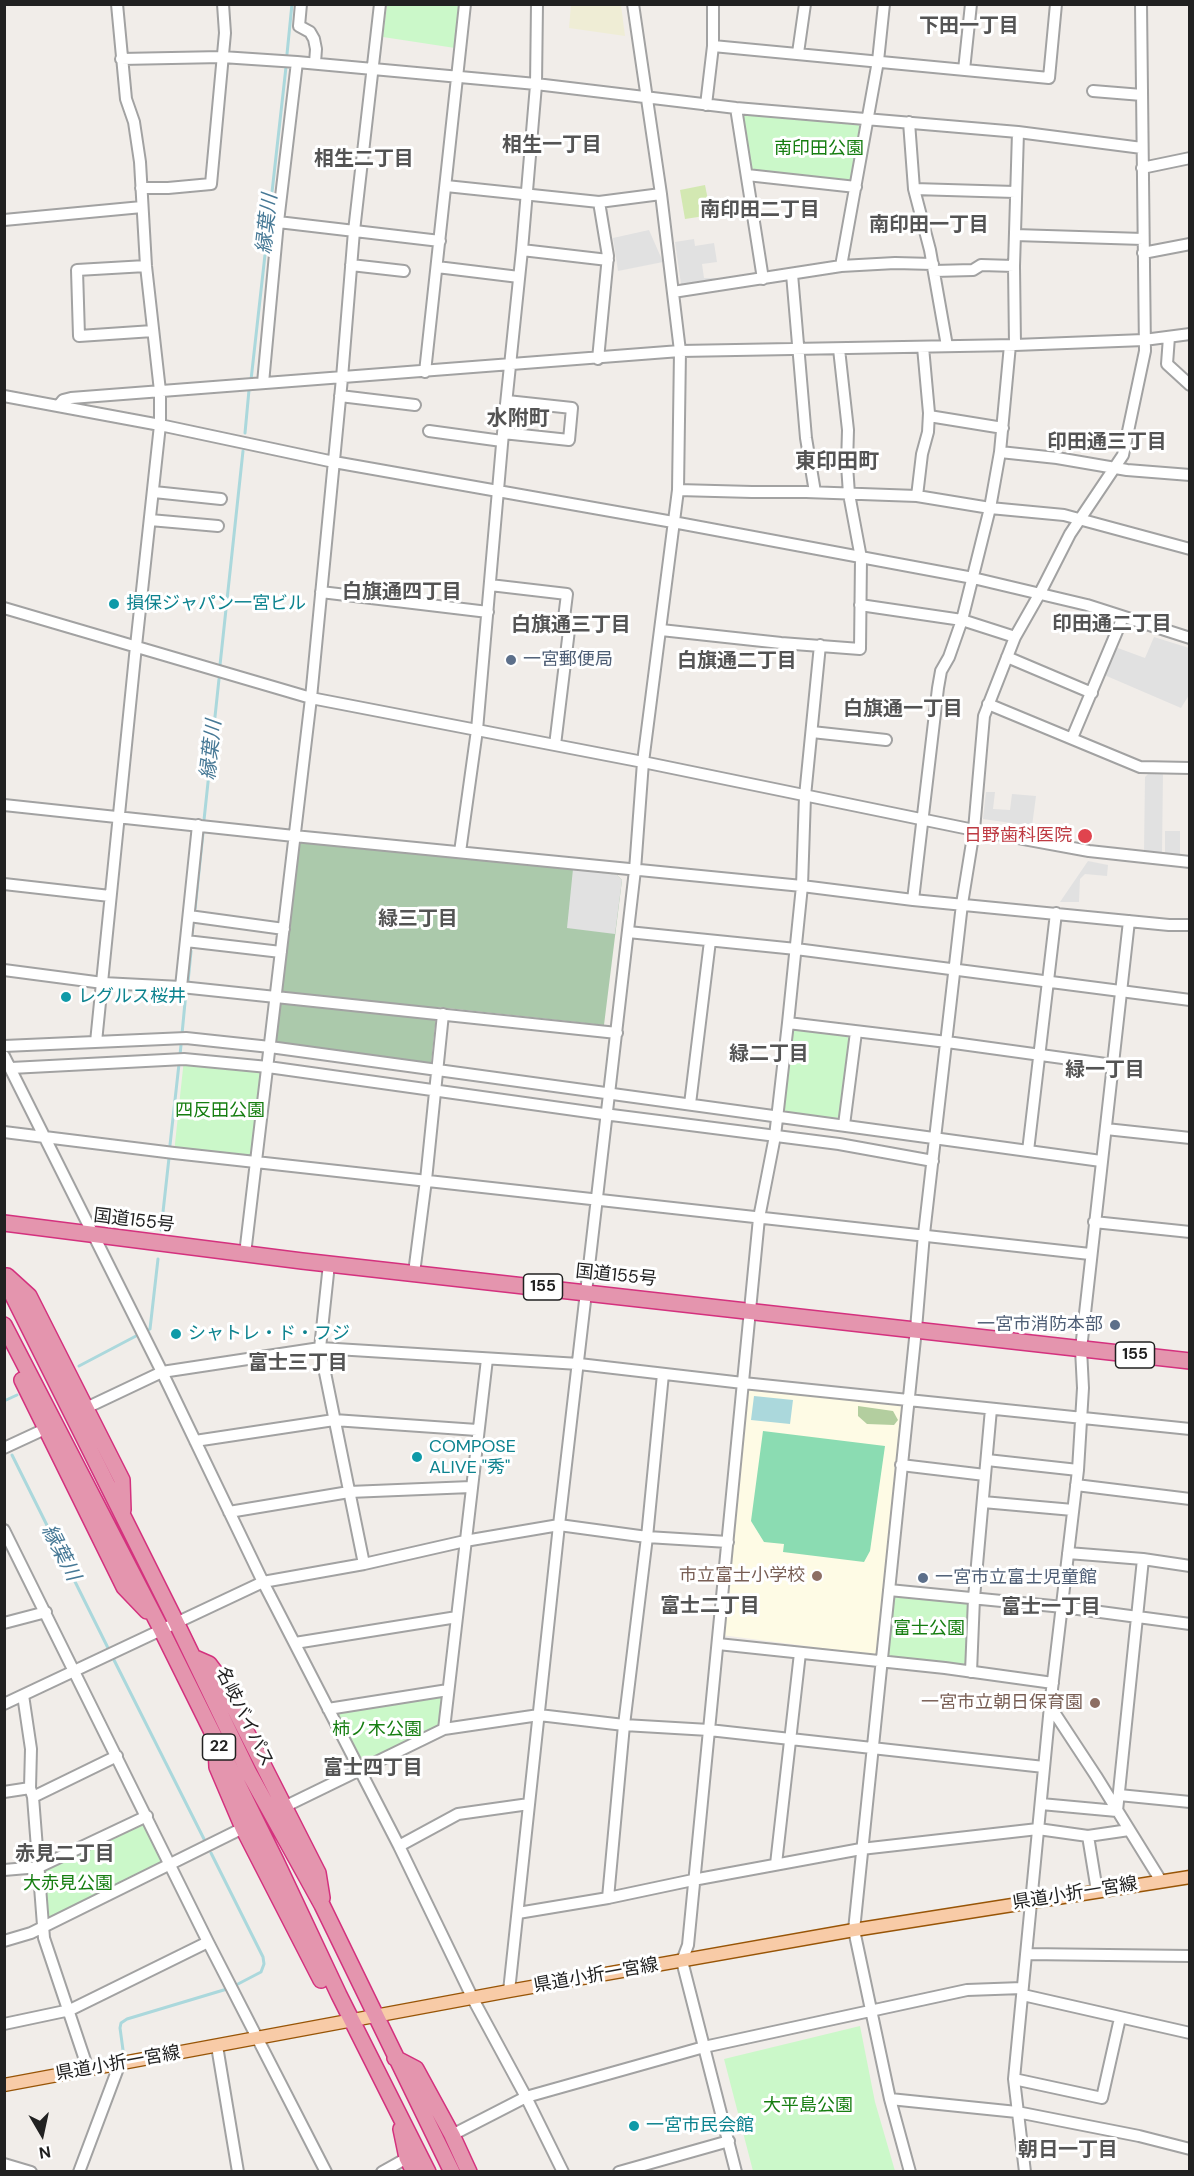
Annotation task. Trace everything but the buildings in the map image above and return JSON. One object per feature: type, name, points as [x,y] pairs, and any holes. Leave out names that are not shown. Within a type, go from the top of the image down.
[{"type":"highway","name":"国道155号","points":[[4,1223],[329,1264],[1081,1349]]},
{"type":"highway","name":"22","points":[[4,1274],[29,1296],[122,1479],[124,1518]]},
{"type":"highway","name":"名岐バイパス","points":[[4,1278],[249,1773],[322,1905],[452,2172]]},
{"type":"highway","name":"名岐バイパス","points":[[4,1325],[86,1479],[428,2172]]},
{"type":"highway","name":"22","points":[[16,1349],[21,1378],[124,1587],[157,1623]]},
{"type":"highway","name":"155","points":[[1081,1349],[1190,1361]]},
{"type":"highway","points":[[50,1369],[77,1390]]},
{"type":"highway","points":[[65,1467],[86,1479]]},
{"type":"highway","name":"22","points":[[193,1657],[209,1664],[218,1676],[318,1873],[322,1905]]},
{"type":"highway","name":"22","points":[[217,1743],[217,1767],[243,1828],[321,1981],[339,1995]]},
{"type":"highway","points":[[249,1773],[273,1787]]},
{"type":"highway","points":[[254,1849],[276,1861]]},
{"type":"highway","points":[[395,2058],[416,2069],[452,2135],[469,2172]]},
{"type":"highway","name":"22","points":[[397,2109],[411,2165]]},
{"type":"main road","name":"県道小折一宮線","points":[[4,2085],[473,2000],[509,1991],[854,1930],[1190,1877]]},
{"type":"street","points":[[96,1042],[160,425],[160,392],[146,266],[141,188],[134,122],[126,99],[117,4]]},
{"type":"street","points":[[141,188],[211,184],[225,33],[223,4]]},
{"type":"street","points":[[301,4],[299,26],[310,32],[314,39],[315,63]]},
{"type":"street","points":[[244,1254],[311,698],[354,231],[380,4]]},
{"type":"street","points":[[425,372],[465,4]]},
{"type":"street","points":[[460,852],[477,730],[522,250],[536,84],[537,4]]},
{"type":"street","points":[[509,1991],[559,1525],[635,870],[644,762],[678,490],[680,351],[661,194],[633,4]]},
{"type":"street","points":[[706,105],[714,46],[713,4]]},
{"type":"street","points":[[798,53],[805,4]]},
{"type":"street","points":[[841,266],[878,61],[884,4]]},
{"type":"street","points":[[964,70],[971,4]]},
{"type":"street","points":[[714,46],[1049,78],[1056,4]]},
{"type":"street","points":[[910,2172],[890,2099],[854,1930],[924,1234],[962,904],[974,830],[984,716],[1015,637],[1070,534],[1123,455],[1145,351],[1141,4]]},
{"type":"street","points":[[121,59],[222,57],[315,63],[536,84],[736,108],[1018,132],[1142,148]]},
{"type":"street","points":[[263,383],[278,222],[297,62]]},
{"type":"street","points":[[1093,91],[1142,95]]},
{"type":"street","points":[[736,108],[763,279]]},
{"type":"street","points":[[909,122],[914,189],[934,268],[947,346]]},
{"type":"street","points":[[912,900],[931,734],[941,671],[949,657],[963,620],[990,508],[1000,453],[1013,345],[1018,132]]},
{"type":"street","points":[[1142,168],[1190,158]]},
{"type":"street","points":[[747,175],[856,187]]},
{"type":"street","points":[[446,186],[599,202],[661,194]]},
{"type":"street","points":[[914,189],[1016,192]]},
{"type":"street","points":[[598,359],[608,260],[599,202]]},
{"type":"street","points":[[4,220],[142,207]]},
{"type":"street","points":[[278,222],[440,241]]},
{"type":"street","points":[[1015,235],[1143,239]]},
{"type":"street","points":[[1143,253],[1190,244]]},
{"type":"street","points":[[522,250],[608,260]]},
{"type":"street","points":[[673,292],[841,266],[895,263],[973,270],[981,266],[1014,266]]},
{"type":"street","points":[[351,265],[404,271]]},
{"type":"street","points":[[146,266],[77,270],[79,336],[153,331]]},
{"type":"street","points":[[437,267],[519,277]]},
{"type":"street","points":[[792,274],[806,438],[815,492]]},
{"type":"street","points":[[59,405],[63,400],[71,398],[510,366],[680,351],[839,350],[1013,345],[1144,340],[1190,334]]},
{"type":"street","points":[[1169,338],[1167,364],[1190,385]]},
{"type":"street","points":[[917,496],[929,416],[923,347]]},
{"type":"street","points":[[661,630],[860,649],[861,558],[849,494],[848,430],[839,350]]},
{"type":"street","points":[[4,396],[160,425],[334,462],[499,490],[973,578],[1040,593],[1190,638]]},
{"type":"street","points":[[340,396],[415,405]]},
{"type":"street","points":[[429,431],[569,440],[572,408],[507,401]]},
{"type":"street","points":[[929,416],[1003,428]]},
{"type":"street","points":[[1000,453],[1190,475]]},
{"type":"street","points":[[678,490],[917,496],[990,508],[1064,515],[1190,549]]},
{"type":"street","points":[[154,492],[221,499]]},
{"type":"street","points":[[150,520],[218,526]]},
{"type":"street","points":[[490,585],[567,594],[564,618],[570,622],[555,745]]},
{"type":"street","points":[[321,592],[488,612]]},
{"type":"street","points":[[860,605],[963,620],[1015,637]]},
{"type":"street","points":[[4,608],[311,698],[644,762],[974,830],[1089,851],[1190,862]]},
{"type":"street","points":[[1072,738],[1123,617]]},
{"type":"street","points":[[736,2172],[682,1961],[687,1945],[759,1218],[775,1136],[796,948],[802,886],[805,796],[820,645]]},
{"type":"street","points":[[1006,657],[1092,693]]},
{"type":"street","points":[[988,704],[1140,766],[1190,768]]},
{"type":"street","points":[[812,732],[886,740]]},
{"type":"street","points":[[4,805],[802,886],[912,900],[1169,925],[1190,925]]},
{"type":"street","points":[[181,987],[198,825]]},
{"type":"street","points":[[4,884],[110,896]]},
{"type":"street","points":[[1028,1151],[1056,914]]},
{"type":"street","points":[[189,916],[284,929]]},
{"type":"street","points":[[1025,2172],[1014,2079],[1050,1706],[1078,1470],[1083,1388],[1081,1349],[1090,1254],[1129,921]]},
{"type":"street","points":[[628,932],[796,948],[1190,1000]]},
{"type":"street","points":[[186,941],[281,952]]},
{"type":"street","points":[[690,1104],[710,941]]},
{"type":"street","points":[[4,970],[616,1033]]},
{"type":"street","points":[[414,1273],[443,1014]]},
{"type":"street","points":[[788,1023],[1113,1065]]},
{"type":"street","points":[[844,1125],[856,1032]]},
{"type":"street","points":[[4,1046],[186,1038],[270,1047],[1101,1161]]},
{"type":"street","points":[[4,1056],[162,1372],[263,1582],[399,1846],[473,2000],[526,2097],[563,2172]]},
{"type":"street","points":[[11,1068],[184,1059],[267,1067],[606,1115],[839,1144],[933,1161]]},
{"type":"street","points":[[1106,1129],[1190,1138]]},
{"type":"street","points":[[4,1132],[174,1153],[1090,1254]]},
{"type":"street","points":[[1094,1222],[1190,1232]]},
{"type":"street","points":[[329,1264],[320,1348],[364,1564]]},
{"type":"street","points":[[86,1408],[162,1372],[320,1348],[579,1364],[908,1401],[1190,1429]]},
{"type":"street","points":[[444,1729],[487,1359]]},
{"type":"street","points":[[608,1898],[624,1725],[647,1537],[663,1374]]},
{"type":"street","points":[[971,1672],[974,1598],[991,1409]]},
{"type":"street","points":[[195,1441],[334,1420],[477,1430]]},
{"type":"street","points":[[4,1448],[45,1429]]},
{"type":"street","points":[[987,1460],[1078,1470]]},
{"type":"street","points":[[902,1465],[985,1475]]},
{"type":"street","points":[[1076,1485],[1190,1499]]},
{"type":"street","points":[[229,1512],[348,1492],[471,1487]]},
{"type":"street","points":[[983,1502],[1073,1510]]},
{"type":"street","points":[[4,1704],[74,1670],[157,1623],[176,1622],[263,1582],[364,1564],[465,1541],[559,1525],[647,1537],[728,1542]]},
{"type":"street","points":[[6,1535],[208,1942],[326,2172]]},
{"type":"street","points":[[1068,1553],[1143,1559],[1190,1566]]},
{"type":"street","points":[[1117,1811],[1143,1559]]},
{"type":"street","points":[[889,1590],[1063,1607],[1190,1624]]},
{"type":"street","points":[[4,1623],[46,1612]]},
{"type":"street","points":[[295,1643],[457,1617]]},
{"type":"street","points":[[718,1644],[882,1661],[1053,1683]]},
{"type":"street","points":[[776,1864],[800,1653]]},
{"type":"street","points":[[328,1709],[448,1690]]},
{"type":"street","points":[[23,1695],[31,1749],[32,1792],[44,1938],[88,2069]]},
{"type":"street","points":[[1050,1706],[1161,1881]]},
{"type":"street","points":[[284,1807],[444,1729],[539,1715],[624,1725],[709,1730],[1044,1767]]},
{"type":"street","points":[[4,1792],[32,1792],[117,1756]]},
{"type":"street","points":[[1119,1795],[1190,1802]]},
{"type":"street","points":[[399,1846],[458,1814],[529,1804]]},
{"type":"street","points":[[1041,1804],[1117,1811]]},
{"type":"street","points":[[4,1870],[39,1867],[147,1816]]},
{"type":"street","points":[[4,1941],[31,1933],[243,1828]]},
{"type":"street","points":[[518,1913],[861,1849],[1038,1829],[1088,1836],[1129,1830]]},
{"type":"street","points":[[1088,1836],[1097,1891]]},
{"type":"street","points":[[4,2024],[70,2010],[208,1942]]},
{"type":"street","points":[[1026,1954],[1190,1956]]},
{"type":"street","points":[[452,2135],[526,2097],[704,2047],[967,1990],[1023,1992],[1120,2018],[1190,2033]]},
{"type":"street","points":[[1014,2079],[1102,2098],[1120,2018]]},
{"type":"street","points":[[218,2046],[238,2172]]},
{"type":"street","points":[[80,2172],[120,2063]]},
{"type":"street","points":[[890,2099],[1017,2112],[1139,2136],[1190,2149]]},
{"type":"street","points":[[619,2172],[729,2141]]},
{"type":"street","points":[[4,2164],[31,2172]]},
{"type":"street","points":[[382,2172],[411,2165]]},
{"type":"shaded area","points":[[571,5],[621,5],[625,36],[569,28]]},
{"type":"shaded area","points":[[649,230],[663,262],[618,271],[613,238]]},
{"type":"shaded area","points":[[694,239],[695,246],[714,243],[717,262],[702,264],[704,278],[720,278],[720,282],[685,287],[681,284],[675,242]]},
{"type":"shaded area","points":[[1154,637],[1189,648],[1189,695],[1181,708],[1102,674],[1115,647],[1145,658]]},
{"type":"shaded area","points":[[1150,772],[1163,772],[1162,853],[1144,852],[1145,777]]},
{"type":"shaded area","points":[[986,792],[995,792],[993,809],[1010,810],[1012,794],[1036,796],[1032,826],[983,819]]},
{"type":"shaded area","points":[[1165,831],[1180,831],[1180,854],[1165,854]]},
{"type":"shaded area","points":[[1088,861],[1108,865],[1107,876],[1085,874],[1080,879],[1079,902],[1060,902]]},
{"type":"shaded area","points":[[573,869],[617,875],[622,880],[615,934],[567,928]]},
{"type":"shaded area","points":[[745,1386],[902,1406],[876,1655],[721,1635]]},
{"type":"green space","points":[[387,5],[459,5],[455,48],[383,37]]},
{"type":"green space","name":"南印田公園","points":[[744,114],[860,123],[852,182],[751,170],[742,117]]},
{"type":"green space","points":[[705,185],[711,215],[685,219],[680,190]]},
{"type":"green space","points":[[295,838],[617,875],[622,880],[604,1025],[437,1007],[431,1064],[273,1041]]},
{"type":"green space","points":[[791,1028],[851,1035],[841,1118],[783,1113]]},
{"type":"green space","name":"四反田公園","points":[[184,1059],[268,1067],[255,1161],[174,1153]]},
{"type":"green space","points":[[858,1406],[893,1411],[898,1420],[894,1425],[867,1424],[858,1416]]},
{"type":"green space","points":[[763,1431],[885,1446],[870,1551],[864,1562],[783,1552],[784,1544],[764,1542],[751,1521]]},
{"type":"green space","name":"富士公園","points":[[893,1593],[970,1602],[967,1666],[887,1657]]},
{"type":"green space","name":"柿ノ木公園","points":[[442,1694],[439,1728],[365,1765],[337,1712]]},
{"type":"green space","name":"大赤見公園","points":[[143,1822],[163,1862],[47,1919],[44,1870]]},
{"type":"green space","name":"大平島公園","points":[[860,2026],[875,2102],[895,2171],[753,2171],[724,2059]]},
{"type":"water","points":[[754,1396],[793,1400],[790,1424],[751,1420]]},
{"type":"waterway","name":"縁葉川","points":[[287,54],[292,4]]},
{"type":"waterway","name":"縁葉川","points":[[251,380],[286,67]]},
{"type":"waterway","name":"縁葉川","points":[[245,433],[249,390]]},
{"type":"waterway","name":"縁葉川","points":[[220,665],[243,451]]},
{"type":"waterway","name":"縁葉川","points":[[204,820],[219,679]]},
{"type":"waterway","name":"縁葉川","points":[[195,909],[203,833]]},
{"type":"waterway","name":"縁葉川","points":[[192,934],[193,925]]},
{"type":"waterway","name":"縁葉川","points":[[188,982],[191,951]]},
{"type":"waterway","name":"縁葉川","points":[[182,1034],[186,992]]},
{"type":"waterway","name":"縁葉川","points":[[180,1055],[181,1045]]},
{"type":"waterway","name":"縁葉川","points":[[170,1145],[179,1064]]},
{"type":"waterway","name":"縁葉川","points":[[161,1230],[169,1158]]},
{"type":"waterway","name":"縁葉川","points":[[148,1330],[150,1329],[158,1259]]},
{"type":"waterway","name":"縁葉川","points":[[79,1366],[136,1336]]},
{"type":"waterway","name":"縁葉川","points":[[4,1401],[17,1395]]},
{"type":"waterway","name":"縁葉川","points":[[12,1455],[109,1650]]},
{"type":"waterway","name":"縁葉川","points":[[114,1660],[205,1841]]},
{"type":"waterway","name":"縁葉川","points":[[211,1853],[263,1957],[264,1964],[261,1972],[238,1984]]},
{"type":"waterway","name":"縁葉川","points":[[121,2054],[123,2050],[120,2028],[121,2023],[127,2019],[227,1989]]},
{"type":"place","name":"損保ジャパン一宮ビル","points":[[114,604]]},
{"type":"place","name":"一宮郵便局","points":[[511,660]]},
{"type":"place","name":"日野歯科医院","points":[[1085,836]]},
{"type":"place","name":"レグルス桜井","points":[[66,997]]},
{"type":"place","name":"一宮市消防本部","points":[[1115,1325]]},
{"type":"place","name":"シャトレ・ド・フジ","points":[[176,1334]]},
{"type":"place","name":"COMPOSE ALIVE \"秀\"","points":[[417,1457]]},
{"type":"place","name":"市立富士小学校","points":[[817,1576]]},
{"type":"place","name":"一宮市立富士児童館","points":[[923,1578]]},
{"type":"place","name":"一宮市立朝日保育園","points":[[1095,1703]]},
{"type":"place","name":"一宮市民会館","points":[[634,2126]]},
{"type":"district","name":"下田一丁目","points":[[969,27]]},
{"type":"district","name":"相生一丁目","points":[[552,146]]},
{"type":"district","name":"相生二丁目","points":[[364,160]]},
{"type":"district","name":"南印田二丁目","points":[[760,211]]},
{"type":"district","name":"南印田一丁目","points":[[929,226]]},
{"type":"district","name":"水附町","points":[[518,419]]},
{"type":"district","name":"印田通三丁目","points":[[1107,443]]},
{"type":"district","name":"東印田町","points":[[837,462]]},
{"type":"district","name":"白旗通四丁目","points":[[402,593]]},
{"type":"district","name":"印田通二丁目","points":[[1112,625]]},
{"type":"district","name":"白旗通三丁目","points":[[571,626]]},
{"type":"district","name":"白旗通二丁目","points":[[737,662]]},
{"type":"district","name":"白旗通一丁目","points":[[903,710]]},
{"type":"district","name":"緑三丁目","points":[[418,920]]},
{"type":"district","name":"緑二丁目","points":[[769,1055]]},
{"type":"district","name":"緑一丁目","points":[[1105,1071]]},
{"type":"district","name":"富士三丁目","points":[[298,1364]]},
{"type":"district","name":"富士二丁目","points":[[710,1607]]},
{"type":"district","name":"富士一丁目","points":[[1051,1608]]},
{"type":"district","name":"富士四丁目","points":[[373,1769]]},
{"type":"district","name":"赤見二丁目","points":[[65,1855]]},
{"type":"district","name":"朝日一丁目","points":[[1068,2151]]}]
